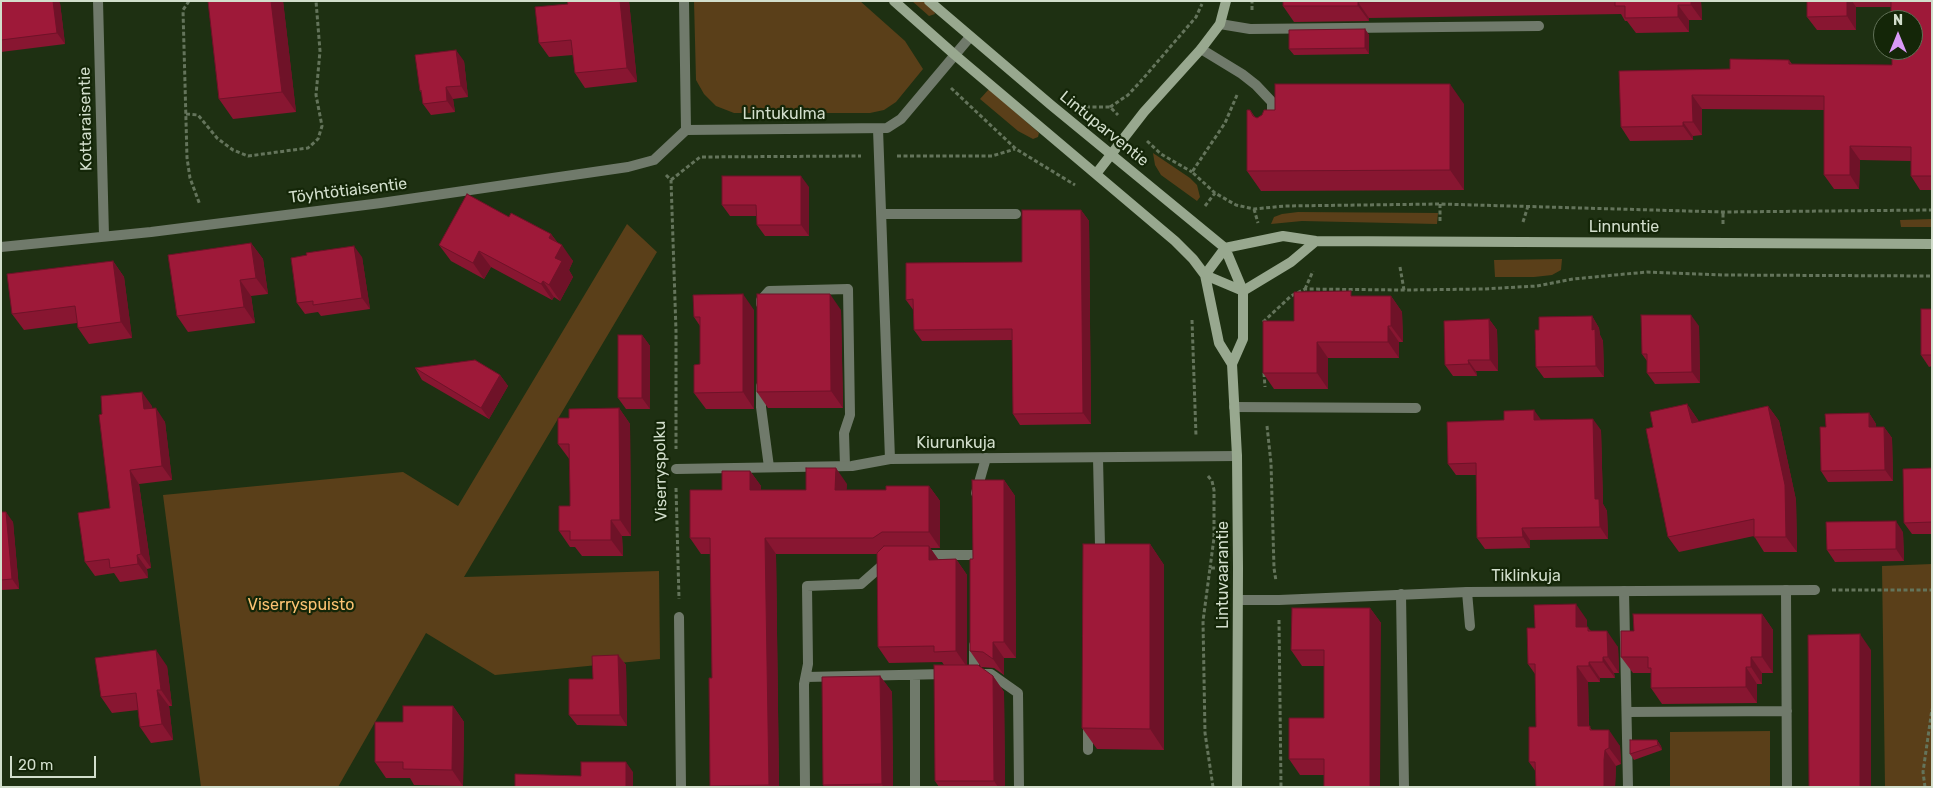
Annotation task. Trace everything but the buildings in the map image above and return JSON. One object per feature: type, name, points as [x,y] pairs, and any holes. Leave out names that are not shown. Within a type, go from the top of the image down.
[{"type":"street","name":"Kottaraisentie","points":[[98,1],[104,236]]},
{"type":"street","points":[[684,1],[686,130]]},
{"type":"street","points":[[894,1],[1175,241],[1193,259],[1205,275],[1218,343],[1232,364]]},
{"type":"street","name":"Lintuparventie","points":[[929,1],[1224,248],[1243,291]]},
{"type":"street","points":[[1096,174],[1144,112],[1201,49],[1220,24],[1226,1]]},
{"type":"street","points":[[1220,24],[1250,29],[1539,26]]},
{"type":"street","name":"Lintukulma","points":[[686,130],[878,129],[894,125],[939,76],[970,37]]},
{"type":"street","points":[[1201,49],[1242,74],[1256,85],[1272,102],[1272,130]]},
{"type":"street","points":[[878,129],[890,459]]},
{"type":"street","name":"Töyhtötiaisentie","points":[[1,247],[210,224],[391,201],[628,167],[654,160],[686,130]]},
{"type":"street","points":[[881,214],[1016,214]]},
{"type":"street","name":"Linnuntie","points":[[1224,248],[1282,236],[1316,241],[1932,244]]},
{"type":"street","points":[[1205,275],[1243,291],[1291,262],[1316,241]]},
{"type":"street","points":[[1205,275],[1224,248]]},
{"type":"street","points":[[761,319],[760,300],[769,291],[848,289],[850,415],[844,433],[845,466]]},
{"type":"street","name":"Lintuvaarantie","points":[[1237,787],[1237,456],[1232,364],[1243,339],[1243,291]]},
{"type":"street","points":[[761,378],[762,407],[769,467]]},
{"type":"street","points":[[1234,407],[1416,408]]},
{"type":"street","name":"Kiurunkuja","points":[[676,469],[845,466],[890,459],[1237,456]]},
{"type":"street","points":[[974,500],[986,458]]},
{"type":"street","points":[[1088,566],[1100,546],[1098,458]]},
{"type":"street","points":[[805,787],[804,684],[808,664],[807,586],[861,584],[893,555]]},
{"type":"street","points":[[911,555],[973,556]]},
{"type":"street","points":[[1786,590],[1787,787]]},
{"type":"street","name":"Tiklinkuja","points":[[1238,600],[1467,592],[1815,590]]},
{"type":"street","points":[[1624,591],[1628,787]]},
{"type":"street","points":[[1467,592],[1470,626]]},
{"type":"street","points":[[1401,594],[1404,787]]},
{"type":"street","points":[[679,617],[681,787]]},
{"type":"street","points":[[964,674],[974,634]]},
{"type":"street","points":[[806,677],[991,674],[1018,693],[1019,787]]},
{"type":"street","points":[[915,675],[915,787]]},
{"type":"street","points":[[1088,711],[1088,750]]},
{"type":"street","points":[[1626,712],[1786,711]]},
{"type":"path","points":[[190,1],[183,10],[187,158],[190,178],[197,198],[210,224]]},
{"type":"path","points":[[186,114],[198,115],[217,138],[233,150],[248,156],[308,148],[318,139],[322,126],[316,95],[320,51],[316,1]]},
{"type":"path","points":[[1110,107],[1128,95],[1141,81],[1196,17],[1203,1]]},
{"type":"path","points":[[1250,29],[1252,1]]},
{"type":"path","points":[[1242,74],[1236,101],[1226,123],[1192,172],[1215,193],[1236,205],[1254,209],[1285,206],[1440,204],[1723,212],[1932,210]]},
{"type":"path","points":[[939,76],[1016,149],[1077,186]]},
{"type":"path","points":[[654,160],[671,180],[700,156],[992,156],[1016,149]]},
{"type":"path","name":"Viserryspolku","points":[[671,180],[676,331],[679,617]]},
{"type":"path","points":[[1440,204],[1440,222]]},
{"type":"path","points":[[1523,222],[1528,206]]},
{"type":"path","points":[[1400,267],[1404,290]]},
{"type":"path","points":[[1305,288],[1313,270]]},
{"type":"path","points":[[1264,331],[1263,321],[1291,296],[1305,288],[1483,289],[1537,286],[1573,279],[1647,272],[1932,276]]},
{"type":"path","points":[[1191,313],[1197,471],[1208,475],[1214,490],[1214,538],[1204,621],[1205,733],[1212,787]]},
{"type":"path","points":[[1264,369],[1265,407],[1271,463],[1274,568],[1279,600],[1281,787]]},
{"type":"path","points":[[1210,568],[1238,568]]},
{"type":"path","points":[[1815,590],[1932,590]]},
{"type":"path","points":[[1925,787],[1923,772],[1932,708]]},
{"type":"green space","points":[[694,1],[860,1],[905,41],[923,69],[896,102],[884,110],[870,113],[734,113],[716,106],[704,94],[696,80]]},
{"type":"green space","points":[[912,1],[923,1],[935,14],[929,16]]},
{"type":"green space","points":[[989,89],[1039,133],[1038,137],[1033,139],[1018,131],[980,99]]},
{"type":"green space","points":[[1153,153],[1190,178],[1197,185],[1200,197],[1197,201],[1161,175],[1155,165]]},
{"type":"green space","points":[[1298,212],[1438,213],[1437,224],[1302,221],[1271,224],[1274,217]]},
{"type":"green space","points":[[1932,219],[1932,227],[1901,227],[1900,220]]},
{"type":"green space","name":"Viserryspuisto","points":[[627,224],[657,252],[464,577],[659,571],[660,659],[495,675],[426,633],[338,787],[201,787],[163,495],[403,472],[458,506]]},
{"type":"green space","points":[[1562,259],[1561,270],[1552,275],[1495,277],[1494,260]]},
{"type":"green space","points":[[1932,564],[1932,787],[1885,787],[1882,566]]},
{"type":"green space","points":[[1770,731],[1770,787],[1670,787],[1670,732]]}]
